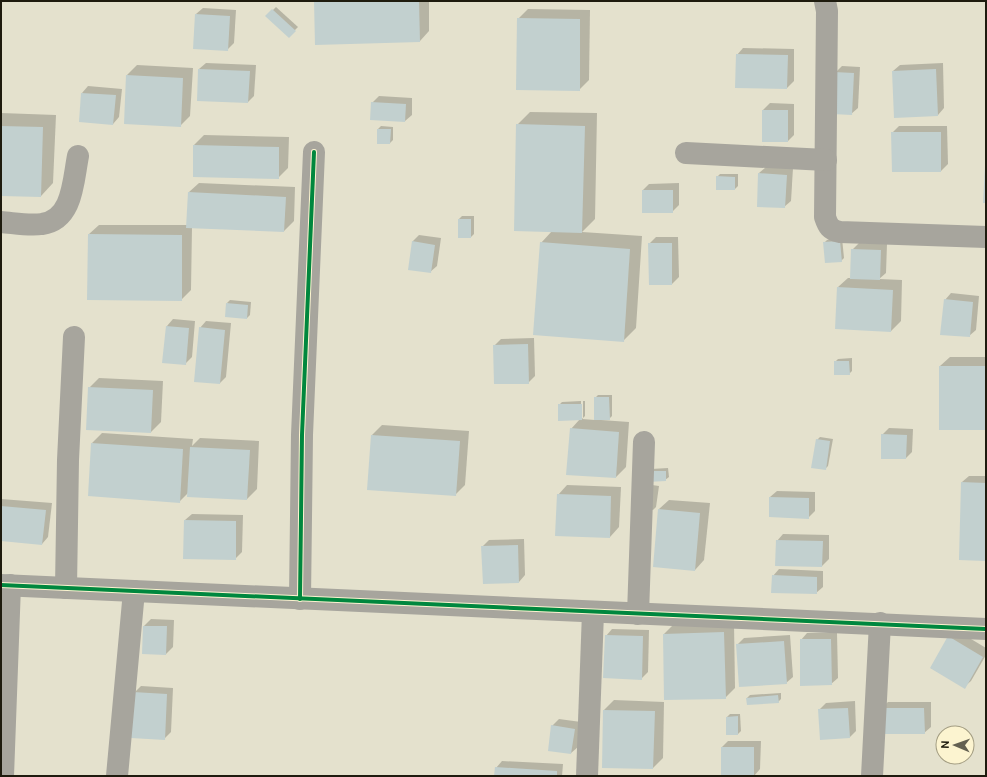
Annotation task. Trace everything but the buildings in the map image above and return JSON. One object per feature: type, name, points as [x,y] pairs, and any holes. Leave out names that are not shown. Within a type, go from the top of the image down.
[{"type":"street","points":[[825,1],[827,10],[825,217],[828,226],[834,231],[986,237]]},
{"type":"street","points":[[300,599],[302,435],[314,152]]},
{"type":"street","points":[[686,153],[826,160]]},
{"type":"street","points":[[1,222],[42,224],[58,219],[67,207],[78,156]]},
{"type":"street","points":[[66,588],[68,460],[74,337]]},
{"type":"street","points":[[638,614],[644,442]]},
{"type":"street","points":[[3,776],[6,585],[638,614],[880,623],[986,629]]},
{"type":"street","points":[[117,776],[134,591]]},
{"type":"street","points":[[587,776],[593,612]]},
{"type":"street","points":[[872,776],[880,623]]},
{"type":"cycle path","points":[[300,599],[302,435],[314,152]]},
{"type":"cycle path","points":[[1,585],[986,629]]}]
